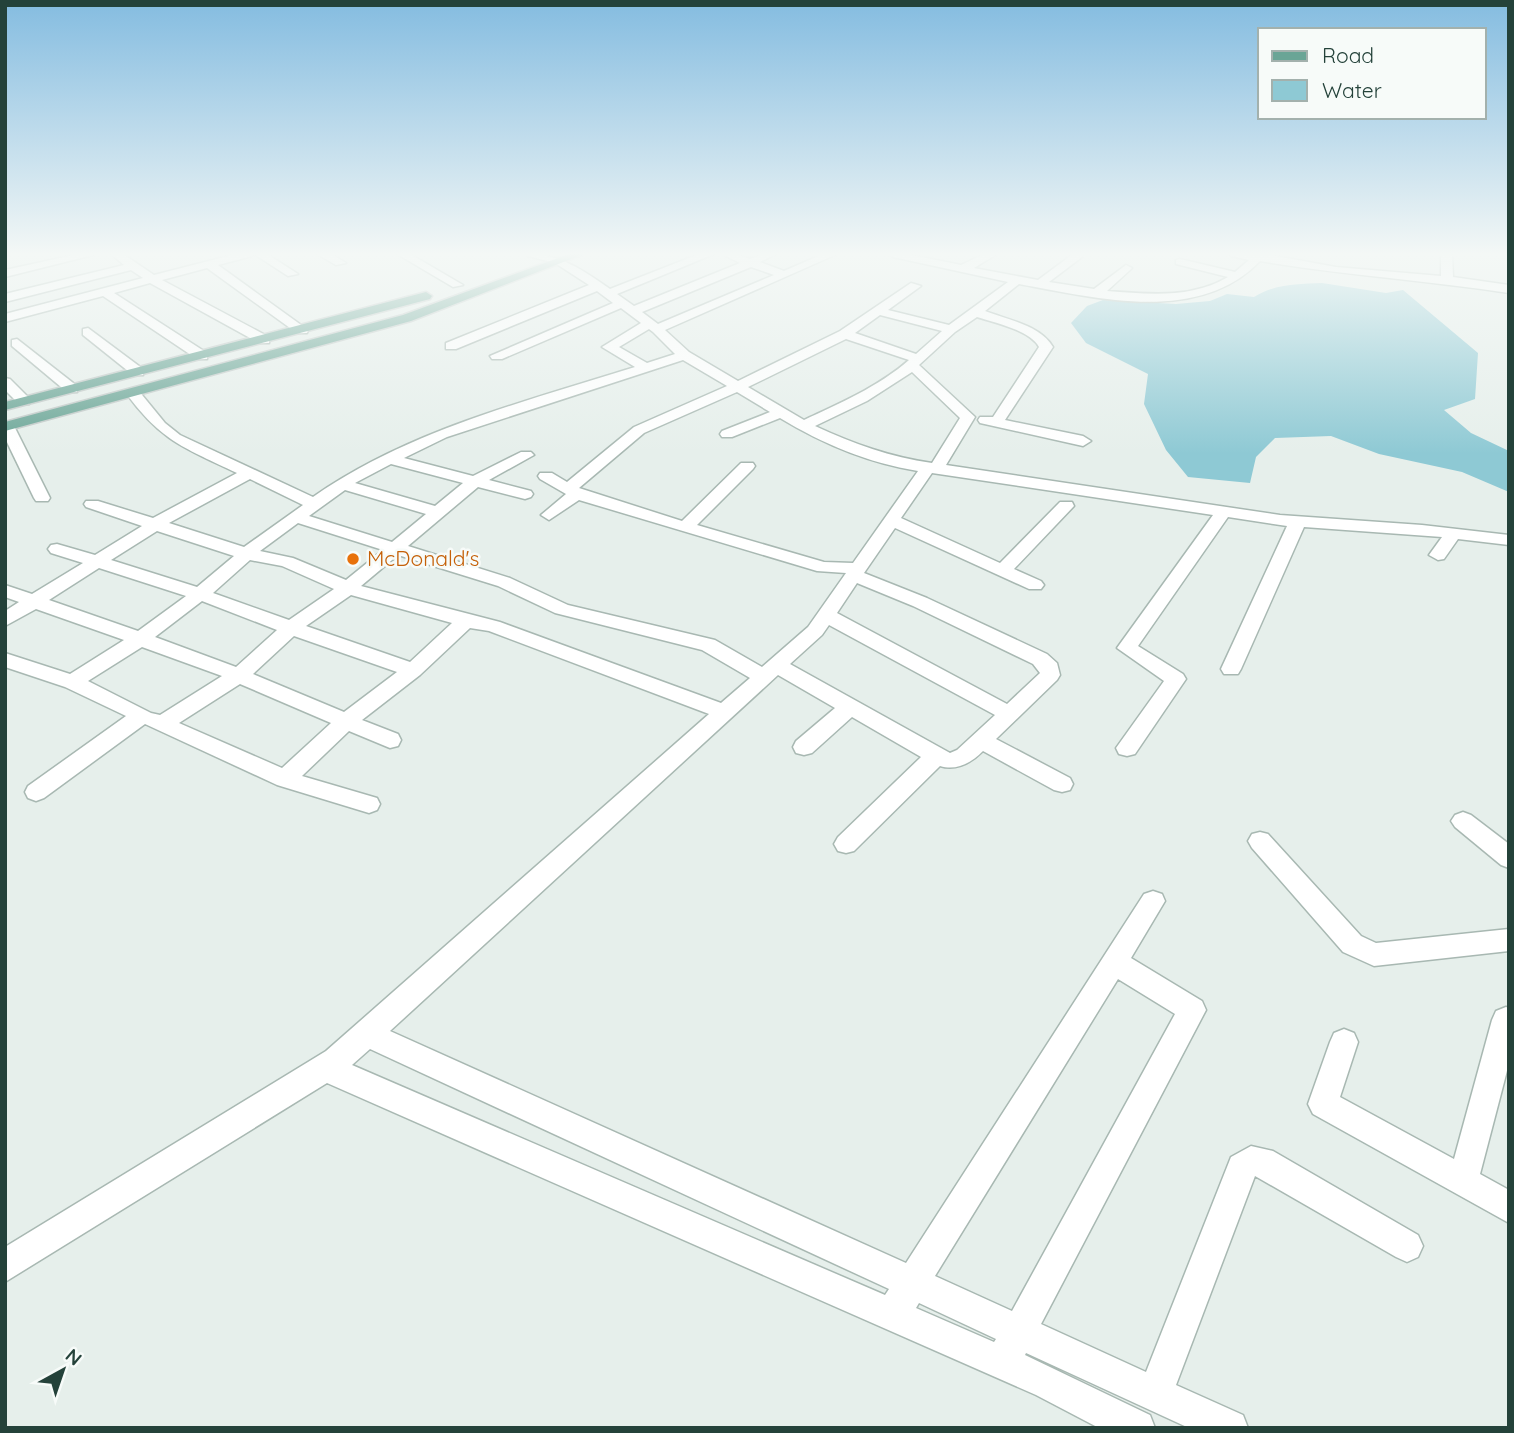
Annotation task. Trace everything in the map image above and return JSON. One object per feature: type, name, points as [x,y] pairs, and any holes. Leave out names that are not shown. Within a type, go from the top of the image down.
[{"type":"main road","points":[[5,406],[337,321]]},
{"type":"main road","points":[[6,427],[397,321]]},
{"type":"street","points":[[149,321],[202,356]]},
{"type":"street","points":[[229,321],[264,340]]},
{"type":"street","points":[[290,321],[302,330]]},
{"type":"street","points":[[451,346],[519,321]]},
{"type":"street","points":[[497,356],[591,321]]},
{"type":"street","points":[[644,321],[684,355],[780,413],[851,449],[892,463],[1298,522],[1509,540]]},
{"type":"street","points":[[645,367],[609,347],[668,321]]},
{"type":"street","points":[[549,515],[639,430],[737,387],[845,334],[864,321]]},
{"type":"street","points":[[918,321],[951,329]]},
{"type":"street","points":[[803,426],[862,398],[899,376],[963,321]]},
{"type":"street","points":[[996,422],[1046,347],[1041,338],[1000,321]]},
{"type":"street","points":[[88,331],[138,372]]},
{"type":"street","points":[[845,334],[915,362],[968,417],[1083,441]]},
{"type":"street","points":[[17,343],[72,389]]},
{"type":"street","points":[[72,682],[142,638],[295,517],[343,484],[442,434],[547,402],[684,355]]},
{"type":"street","points":[[5,382],[24,401]]},
{"type":"street","points":[[133,393],[167,432],[314,504]]},
{"type":"street","points":[[727,434],[780,413]]},
{"type":"street","points":[[5,1266],[326,1068],[367,1034],[815,631],[968,417]]},
{"type":"street","points":[[6,427],[41,498]]},
{"type":"street","points":[[36,792],[152,720],[238,676],[291,628],[348,588],[476,481],[526,455]]},
{"type":"street","points":[[390,459],[525,494]]},
{"type":"street","points":[[685,527],[747,466]]},
{"type":"street","points":[[5,620],[155,524],[250,473]]},
{"type":"street","points":[[295,517],[504,582],[562,609],[708,645],[850,707],[936,756],[950,761],[965,756],[1049,675],[1050,668],[1040,660],[856,571],[823,567],[685,527],[573,491],[546,476]]},
{"type":"street","points":[[343,484],[437,512]]},
{"type":"street","points":[[92,505],[247,554],[287,562],[348,588],[493,626],[726,713]]},
{"type":"street","points":[[1003,570],[1066,506]]},
{"type":"street","points":[[1127,748],[1176,680],[1127,648],[1224,511]]},
{"type":"street","points":[[892,520],[1035,585]]},
{"type":"street","points":[[1230,669],[1298,522]]},
{"type":"street","points":[[1438,555],[1453,534]]},
{"type":"street","points":[[57,549],[200,594],[413,670]]},
{"type":"street","points":[[5,592],[142,638],[390,740]]},
{"type":"street","points":[[826,615],[1009,714]]},
{"type":"street","points":[[285,779],[345,722],[413,670],[466,621]]},
{"type":"street","points":[[5,660],[72,682],[285,779],[369,804]]},
{"type":"street","points":[[804,747],[850,707]]},
{"type":"street","points":[[982,741],[1062,784]]},
{"type":"street","points":[[846,844],[936,756]]},
{"type":"street","points":[[1463,821],[1509,858]]},
{"type":"street","points":[[1260,841],[1352,944],[1365,953],[1374,955],[1509,940]]},
{"type":"street","points":[[892,1315],[1153,901]]},
{"type":"street","points":[[1002,1363],[1192,1010],[1114,962]]},
{"type":"street","points":[[1463,1181],[1506,1020]]},
{"type":"street","points":[[367,1034],[1230,1428]]},
{"type":"street","points":[[1344,1042],[1324,1104],[1509,1207]]},
{"type":"street","points":[[326,1068],[1082,1398],[1137,1428]]},
{"type":"street","points":[[1155,1394],[1242,1168],[1247,1162],[1262,1162],[1407,1246]]},
{"type":"water","points":[[1073,321],[1440,321],[1478,353],[1475,399],[1444,410],[1471,433],[1509,451],[1509,492],[1462,472],[1379,454],[1331,436],[1275,438],[1256,457],[1250,483],[1188,477],[1166,450],[1144,404],[1148,374],[1086,343],[1071,323]]},
{"type":"place","name":"McDonald's","points":[[353,559]]}]
